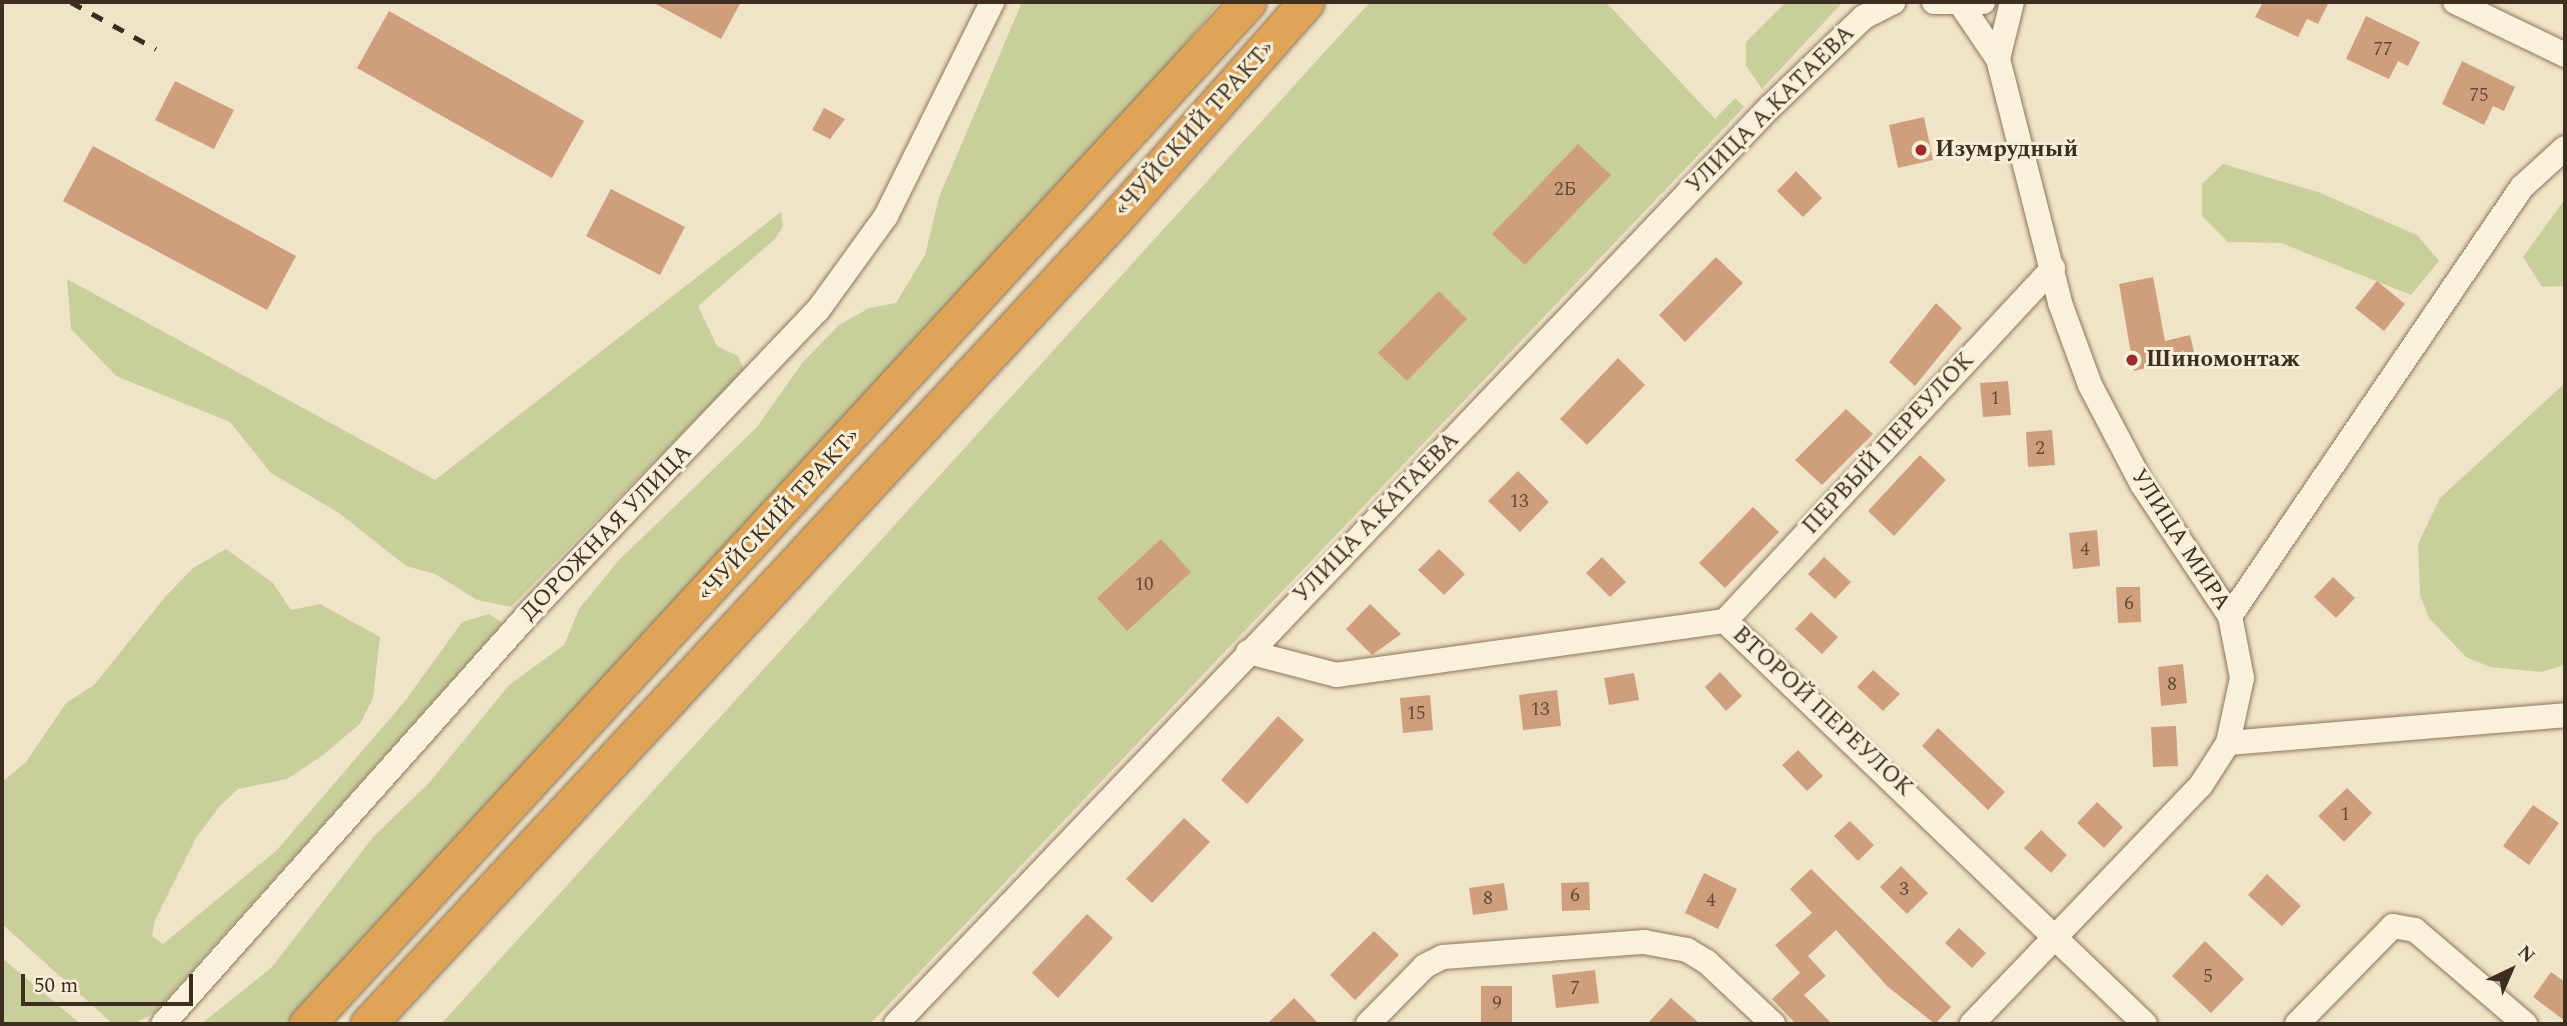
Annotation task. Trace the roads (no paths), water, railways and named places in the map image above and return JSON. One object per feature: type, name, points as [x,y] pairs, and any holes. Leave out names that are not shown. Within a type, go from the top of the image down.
[{"type":"highway","name":"«ЧУЙСКИЙ ТРАКТ»","points":[[307,1024],[1248,2]]},
{"type":"highway","name":"«ЧУЙСКИЙ ТРАКТ»","points":[[368,1024],[1114,220],[1306,2]]},
{"type":"street","name":"ДОРОЖНАЯ УЛИЦА","points":[[163,1024],[532,610],[817,310],[886,216],[992,2]]},
{"type":"street","name":"УЛИЦА А.КАТАЕВА","points":[[896,1024],[1248,652],[1867,9],[1893,2]]},
{"type":"street","points":[[1934,2],[1973,4]]},
{"type":"street","name":"УЛИЦА МИРА","points":[[1998,59],[2012,2]]},
{"type":"street","points":[[2455,2],[2565,55]]},
{"type":"street","name":"УЛИЦА МИРА","points":[[1972,1024],[2201,785],[2228,743],[2242,678],[2230,616],[2109,426],[2073,343],[1998,59],[1973,4]]},
{"type":"street","points":[[2230,616],[2522,187],[2565,149]]},
{"type":"street","name":"ПЕРВЫЙ ПЕРЕУЛОК","points":[[1726,621],[2053,268]]},
{"type":"street","name":"ВТОРОЙ ПЕРЕУЛОК","points":[[1248,652],[1336,675],[1726,621],[2058,936],[2145,1024]]},
{"type":"street","points":[[2228,743],[2565,715]]},
{"type":"street","points":[[2297,1024],[2393,926],[2415,930],[2525,1024]]},
{"type":"street","points":[[1368,1024],[1425,966],[1443,957],[1644,942],[1686,950],[1707,962],[1773,1024]]},
{"type":"railway","points":[[71,2],[156,49]]},
{"type":"place","name":"Изумрудный","points":[[1921,150]]},
{"type":"place","name":"Шиномонтаж","points":[[2132,360]]}]
